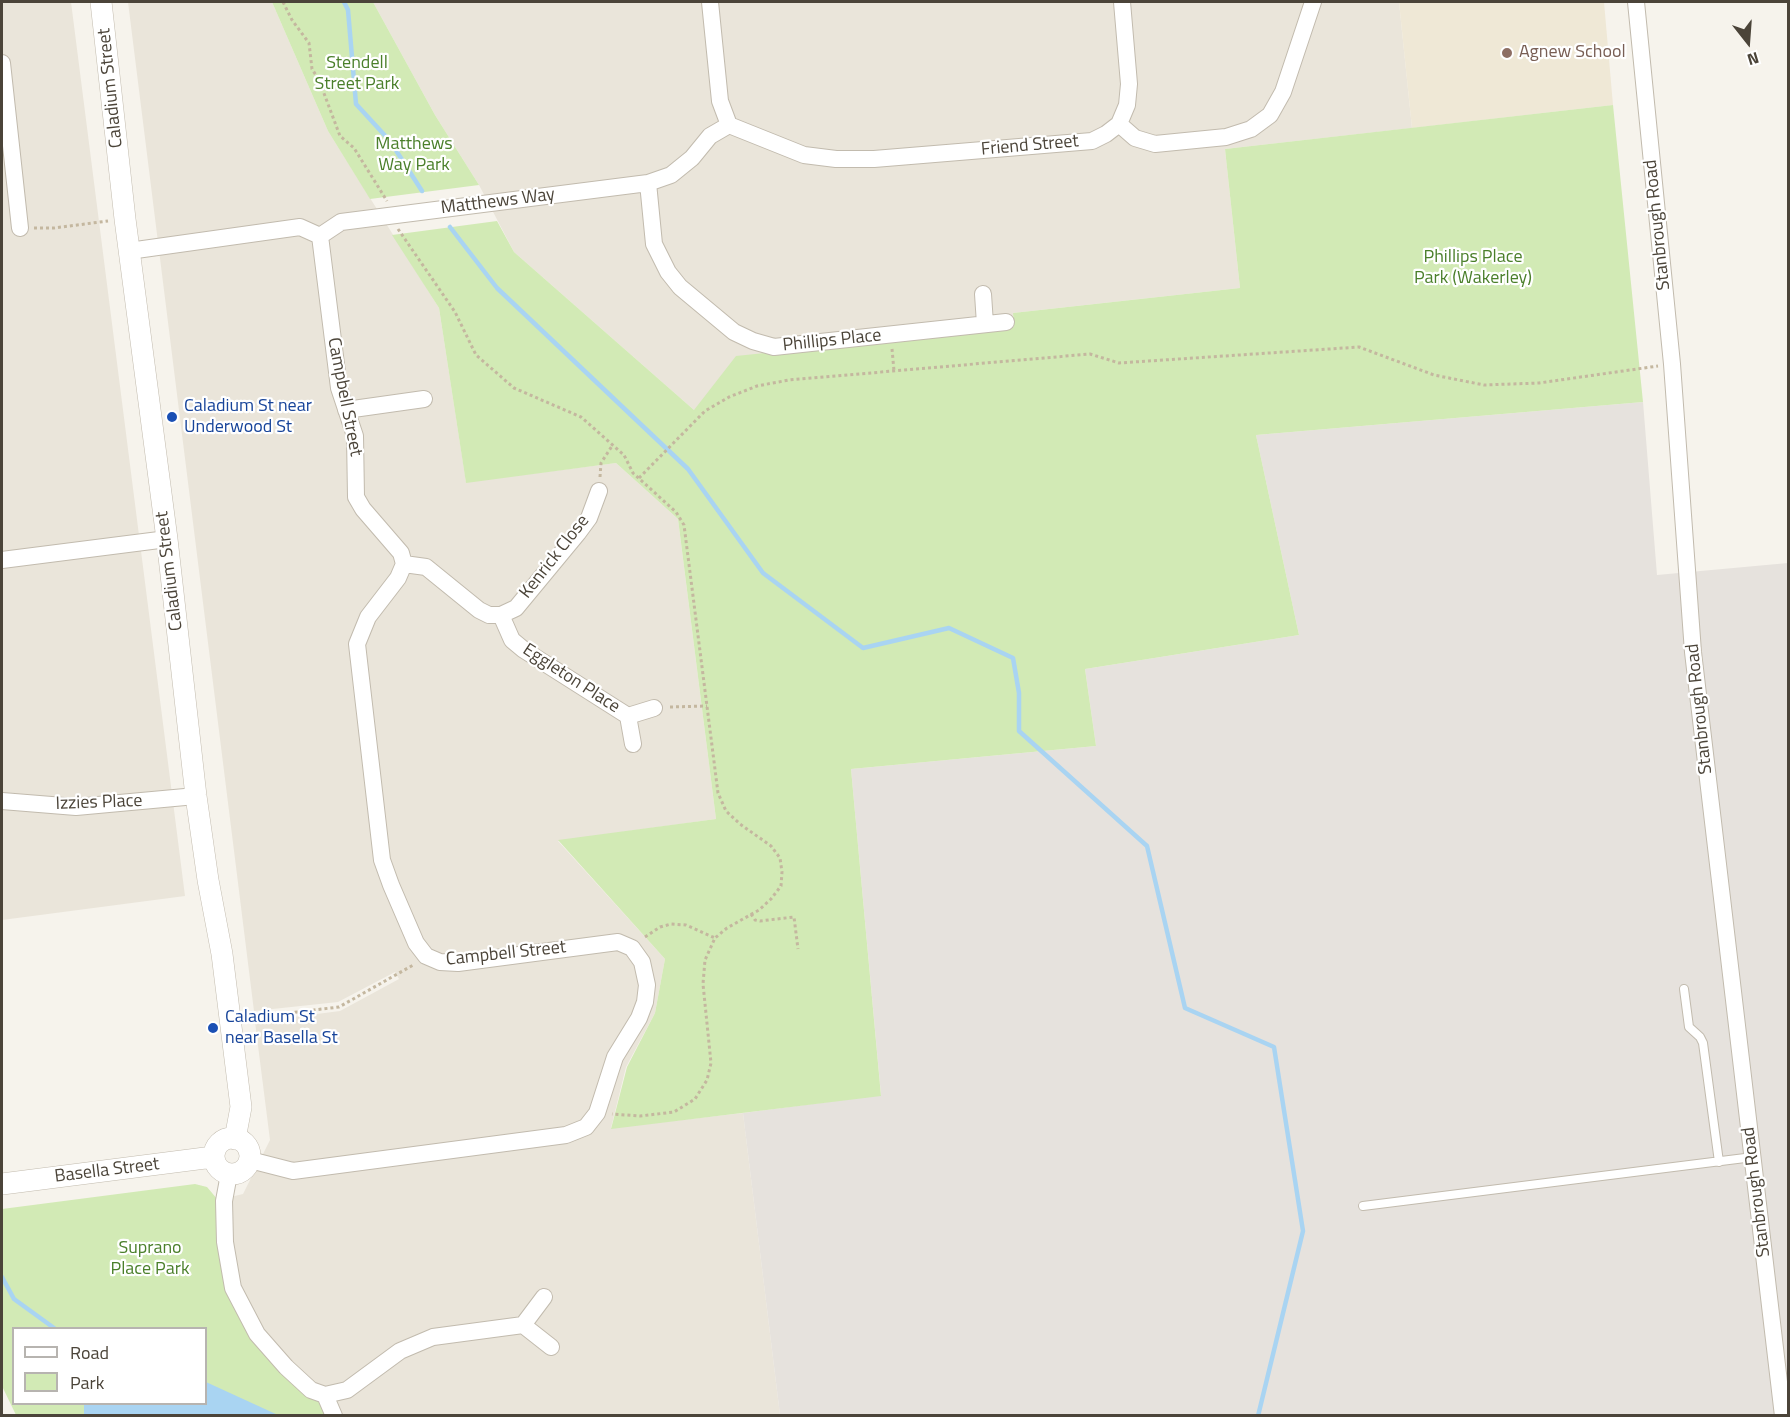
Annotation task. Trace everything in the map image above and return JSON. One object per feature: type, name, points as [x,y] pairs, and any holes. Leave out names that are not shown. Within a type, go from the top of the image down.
[{"type":"street","name":"Caladium Street","points":[[101,2],[125,219],[196,796],[222,954],[240,1107],[236,1139]]},
{"type":"street","points":[[711,2],[720,101],[729,125]]},
{"type":"street","points":[[1122,2],[1130,84],[1127,105],[1119,124],[1135,138],[1155,144],[1226,137],[1251,129],[1270,115],[1283,92],[1313,2]]},
{"type":"street","name":"Stanbrough Road","points":[[1636,2],[1672,364],[1693,652],[1783,1416]]},
{"type":"street","points":[[2,63],[20,228]]},
{"type":"street","name":"Friend Street","points":[[729,125],[804,155],[836,159],[874,159],[1092,141],[1119,124]]},
{"type":"street","name":"Matthews Way","points":[[320,236],[341,222],[648,183],[671,175],[692,158],[710,136],[729,125]]},
{"type":"street","name":"Phillips Place","points":[[648,183],[654,244],[660,259],[680,287],[734,332],[753,341],[774,347],[1006,322]]},
{"type":"street","points":[[129,251],[300,227],[320,236]]},
{"type":"street","name":"Campbell Street","points":[[320,236],[339,387],[355,436],[356,497],[363,509],[400,553],[404,564],[398,578],[368,617],[357,644],[382,860],[390,885],[416,943],[426,956],[440,962],[458,963],[618,942],[632,948]]},
{"type":"street","points":[[984,294],[985,324]]},
{"type":"street","points":[[346,410],[424,399]]},
{"type":"street","name":"Kenrick Close","points":[[501,615],[516,608],[578,533],[589,518],[599,491]]},
{"type":"street","points":[[2,560],[166,538]]},
{"type":"street","points":[[404,564],[426,567],[479,610],[489,615],[501,615]]},
{"type":"street","name":"Eggleton Place","points":[[501,615],[512,640],[524,650],[628,716],[633,744]]},
{"type":"street","name":"Eggleton Place","points":[[628,716],[654,708]]},
{"type":"street","name":"Izzies Place","points":[[2,801],[76,807],[196,796]]},
{"type":"street","points":[[250,1160],[293,1172],[566,1135],[586,1127],[597,1113],[615,1058],[639,1018],[645,1002],[647,985],[642,962],[632,948]]},
{"type":"street","points":[[236,1139],[246,1145],[250,1154],[250,1160],[243,1170],[229,1174],[218,1168],[213,1157],[218,1144],[223,1140],[236,1139]]},
{"type":"street","name":"Basella Street","points":[[2,1184],[213,1157]]},
{"type":"street","points":[[229,1174],[224,1200],[225,1242],[233,1288],[257,1334],[285,1367],[311,1390],[324,1395],[346,1390],[400,1351],[433,1337],[523,1326],[551,1347]]},
{"type":"street","points":[[523,1326],[544,1297]]},
{"type":"street","points":[[324,1395],[334,1416]]},
{"type":"lane","points":[[1684,989],[1689,1027],[1703,1043],[1719,1161]]},
{"type":"lane","points":[[1362,1206],[1753,1157]]},
{"type":"path","points":[[283,2],[292,20],[309,43],[312,69],[319,80],[340,136],[354,148],[395,215],[398,229],[454,312],[476,355],[514,387],[581,417],[624,455],[633,472],[676,512],[684,525],[718,793],[726,811],[771,846],[780,858],[780,886],[771,899],[715,938],[705,960],[703,984],[711,1063],[706,1080],[695,1099],[674,1112],[640,1116],[597,1113]]},
{"type":"path","points":[[20,228],[54,228],[125,219]]},
{"type":"path","points":[[891,335],[894,371]]},
{"type":"path","points":[[639,478],[705,411],[729,397],[757,387],[789,380],[1090,354],[1119,363],[1359,347],[1434,375],[1484,385],[1539,383],[1630,368],[1672,364]]},
{"type":"path","points":[[599,491],[601,463],[613,446]]},
{"type":"path","points":[[654,708],[707,706]]},
{"type":"path","points":[[751,914],[755,920],[760,921],[794,917],[798,950]]},
{"type":"path","points":[[632,948],[660,927],[671,924],[686,925],[715,938]]},
{"type":"path","points":[[246,1018],[339,1007],[426,956]]},
{"type":"shaded area","points":[[2,2],[71,2],[185,896],[2,920]]},
{"type":"shaded area","points":[[128,2],[272,2],[328,131],[439,308],[466,482],[616,463],[678,519],[716,819],[558,841],[665,959],[655,1013],[626,1067],[611,1128],[743,1113],[780,1415],[329,1415],[251,1336],[218,1200],[243,1194],[270,1140],[255,1022],[340,1011],[399,979],[395,972],[338,1002],[254,1011]]},
{"type":"shaded area","points":[[373,2],[1399,2],[1412,128],[1225,149],[1240,288],[1013,313],[1014,327],[694,410],[514,252],[479,185],[435,115]]},
{"type":"shaded area","name":"Agnew School","points":[[1399,2],[1604,2],[1613,105],[1412,128]]},
{"type":"shaded area","points":[[1643,402],[1657,575],[1788,563],[1788,1415],[780,1415],[743,1113],[881,1095],[851,769],[1096,746],[1085,669],[1299,635],[1256,435]]},
{"type":"green space","name":"Stendell Street Park","points":[[272,2],[373,2],[435,115],[479,185],[370,199],[328,131]]},
{"type":"green space","name":"Phillips Place Park (Wakerley)","points":[[1613,105],[1643,402],[1256,435],[1299,635],[1085,669],[1096,746],[851,769],[881,1096],[611,1129],[627,1067],[655,1013],[665,959],[558,840],[716,819],[678,519],[616,463],[466,483],[439,308],[392,235],[497,221],[514,252],[694,410],[736,356],[1014,327],[1013,313],[1240,288],[1225,149]]},
{"type":"green space","name":"Suprano Place Park","points":[[195,1184],[207,1187],[218,1200],[227,1291],[329,1415],[16,1415],[2,1386],[2,1209]]},
{"type":"water","points":[[207,1382],[278,1415],[84,1415],[84,1405],[207,1405]]},
{"type":"waterway","points":[[344,2],[348,10],[356,104],[390,141],[422,191]]},
{"type":"waterway","points":[[450,227],[497,288],[688,469],[763,573],[863,648],[949,628],[1013,658],[1019,693],[1019,731],[1147,846],[1185,1008],[1274,1047],[1303,1231],[1258,1416]]},
{"type":"waterway","points":[[2,1277],[14,1299],[53,1327]]},
{"type":"place","name":"Agnew School","points":[[1507,53]]},
{"type":"place","name":"Caladium St near Underwood St","points":[[172,417]]},
{"type":"place","name":"Caladium St near Basella St","points":[[213,1028]]},
{"type":"park label","name":"Matthews Way Park","points":[[414,155]]}]
